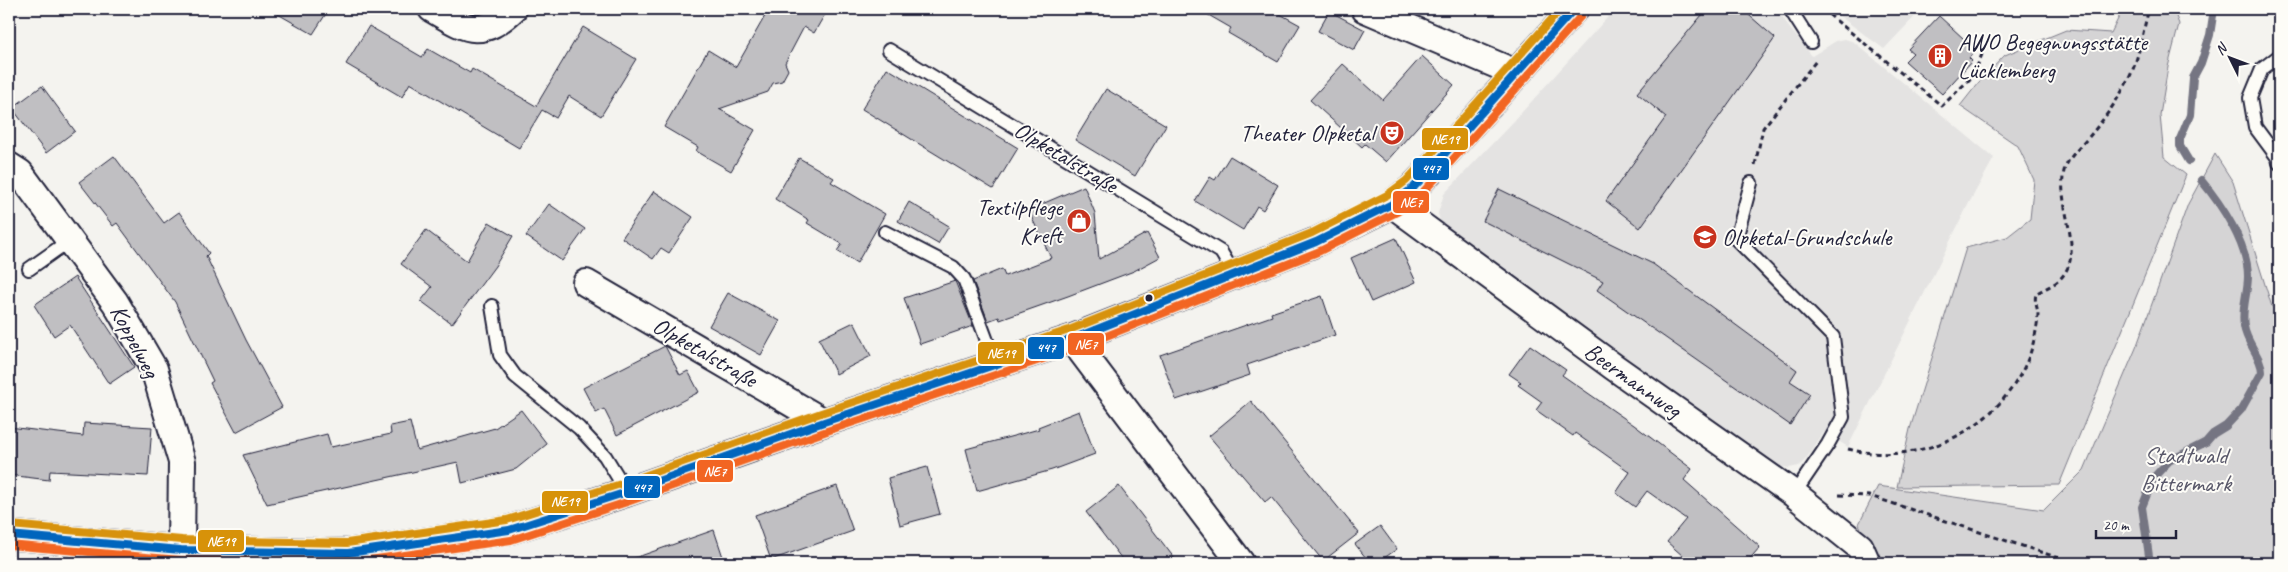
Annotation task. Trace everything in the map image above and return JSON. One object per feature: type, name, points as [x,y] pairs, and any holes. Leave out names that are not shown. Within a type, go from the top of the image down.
[{"type":"street","points":[[432,9],[459,24],[475,29],[497,24],[513,9]]},
{"type":"street","points":[[1365,9],[1516,73]]},
{"type":"street","points":[[9,535],[171,554],[349,558],[509,530],[628,492],[824,422],[1072,339],[1316,242],[1392,204],[1413,188],[1431,169],[1574,9]]},
{"type":"street","name":"Koppelweg","points":[[9,166],[20,173],[115,302],[154,369],[182,462],[171,554]]},
{"type":"street","name":"Beermannweg","points":[[1392,204],[1614,367],[1794,494],[1860,547],[1867,563]]},
{"type":"street","name":"Olpketalstraße","points":[[586,282],[824,422]]},
{"type":"street","points":[[1072,339],[1241,563]]},
{"type":"lane","points":[[1790,9],[1811,42]]},
{"type":"lane","name":"Olpketalstraße","points":[[889,50],[1221,252],[1234,274]]},
{"type":"lane","points":[[2279,56],[2262,69],[2250,98],[2255,127],[2278,158],[2279,163]]},
{"type":"lane","points":[[1752,179],[1736,239],[1833,337],[1843,418],[1794,494]]},
{"type":"lane","points":[[885,232],[953,267],[964,279],[996,365]]},
{"type":"lane","points":[[29,269],[70,240]]},
{"type":"lane","points":[[492,306],[500,355],[515,376],[579,428],[606,456],[628,492]]},
{"type":"path","points":[[1822,9],[1942,106],[1973,76],[1983,52]]},
{"type":"path","points":[[1828,444],[1858,452],[1884,454],[1936,447],[1956,438],[1977,424],[2009,392],[2030,354],[2036,332],[2038,313],[2036,294],[2061,279],[2067,270],[2070,259],[2072,238],[2062,196],[2065,169],[2129,80],[2142,45],[2149,9]]},
{"type":"path","points":[[1752,179],[1762,128],[1820,56]]},
{"type":"path","points":[[1794,494],[1870,496],[2074,563]]},
{"type":"shaded area","name":"Olpketal-Grundschule","points":[[1615,9],[1778,9],[1788,26],[1812,56],[1836,41],[1845,39],[1854,42],[1994,158],[1969,203],[1848,447],[1824,432],[1799,466],[1789,468],[1779,466],[1766,459],[1581,328],[1447,229],[1440,221],[1438,213],[1444,194],[1514,121]]},
{"type":"shaded area","points":[[1830,9],[1922,9],[1884,49]]},
{"type":"green space","points":[[2123,9],[2173,9],[2179,24],[2168,67],[2160,115],[2164,157],[2186,175],[2059,485],[1897,487],[1910,429],[1966,248],[2007,237],[2030,219],[2034,180],[2018,146],[1960,106],[1979,82],[2005,55],[2066,30],[2111,33]]},
{"type":"green space","name":"Stadtwald Bittermark","points":[[2215,154],[2233,182],[2272,307],[2279,311],[2279,563],[1876,563],[1859,524],[1878,486],[2044,510],[2084,470],[2136,348],[2188,204]]},
{"type":"building","points":[[269,9],[329,9],[313,34]]},
{"type":"building","points":[[769,9],[828,9],[814,33],[804,27],[785,63],[788,70],[782,81],[773,83],[768,92],[719,109],[755,130],[731,171],[696,151],[698,147],[664,127],[708,50],[736,67]]},
{"type":"building","points":[[1198,9],[1271,9],[1300,25],[1278,62],[1228,33],[1231,28]]},
{"type":"building","points":[[1707,9],[1742,9],[1775,38],[1640,228],[1606,201],[1666,117],[1637,93]]},
{"type":"building","points":[[1329,11],[1365,30],[1354,50],[1318,31]]},
{"type":"building","name":"AWO Begegnungsstätte Lücklemberg","points":[[1939,16],[1976,50],[1969,58],[1972,61],[1942,94],[1905,61],[1913,53],[1908,49]]},
{"type":"building","points":[[369,26],[422,57],[428,49],[470,73],[472,69],[536,106],[583,27],[636,59],[601,116],[569,96],[556,118],[542,110],[519,148],[410,83],[402,97],[346,64]]},
{"type":"building","points":[[1422,56],[1454,85],[1386,162],[1365,144],[1362,147],[1310,100],[1343,64],[1383,100]]},
{"type":"building","points":[[887,68],[1018,148],[993,189],[862,109]]},
{"type":"building","points":[[42,86],[75,131],[46,153],[12,108]]},
{"type":"building","points":[[1106,89],[1166,125],[1135,176],[1075,140]]},
{"type":"building","points":[[114,156],[164,223],[179,212],[209,253],[206,256],[246,340],[282,407],[236,432],[210,383],[213,381],[175,302],[117,223],[113,226],[79,182]]},
{"type":"building","points":[[1230,156],[1278,185],[1263,210],[1257,206],[1243,230],[1195,201],[1210,177],[1215,180]]},
{"type":"building","points":[[799,158],[834,178],[831,182],[885,214],[857,263],[837,251],[842,244],[807,223],[809,220],[775,199]]},
{"type":"building","points":[[1084,186],[1095,213],[1099,259],[1147,233],[1160,257],[1134,271],[1068,296],[1000,320],[999,317],[988,321],[973,281],[1002,269],[1005,276],[1051,258],[1028,210]]},
{"type":"building","points":[[1499,189],[1653,264],[1797,370],[1790,381],[1810,394],[1790,425],[1597,290],[1603,281],[1483,221]]},
{"type":"building","points":[[654,191],[693,217],[669,253],[661,248],[653,259],[622,238]]},
{"type":"building","points":[[909,202],[949,226],[938,244],[898,221]]},
{"type":"building","points":[[549,204],[585,229],[562,261],[526,236]]},
{"type":"building","points":[[489,222],[513,236],[495,266],[452,324],[421,301],[432,287],[401,264],[426,230],[467,261]]},
{"type":"building","points":[[1396,238],[1416,282],[1371,302],[1351,258]]},
{"type":"building","points":[[75,277],[134,367],[109,384],[70,325],[54,336],[34,305]]},
{"type":"building","points":[[955,281],[973,326],[920,344],[904,298]]},
{"type":"building","points":[[728,293],[780,321],[761,355],[709,326]]},
{"type":"building","points":[[1322,296],[1335,335],[1247,365],[1250,375],[1176,400],[1160,355],[1272,316],[1271,313]]},
{"type":"building","points":[[854,322],[871,356],[836,374],[819,339]]},
{"type":"building","points":[[1530,345],[1566,370],[1562,375],[1634,425],[1692,469],[1684,480],[1760,547],[1746,563],[1691,563],[1667,542],[1686,519],[1647,491],[1635,507],[1616,493],[1630,472],[1575,433],[1573,436],[1536,410],[1542,402],[1518,385],[1521,382],[1509,374]]},
{"type":"building","points":[[665,346],[680,375],[688,371],[699,392],[617,435],[604,409],[596,413],[583,388]]},
{"type":"building","points":[[1251,401],[1359,533],[1323,561],[1271,497],[1265,502],[1209,436]]},
{"type":"building","points":[[521,410],[547,444],[516,469],[462,483],[458,462],[267,504],[243,455],[327,434],[331,447],[391,434],[390,426],[410,422],[417,450],[495,428]]},
{"type":"building","points":[[1079,411],[1095,454],[1052,470],[977,491],[966,449],[1039,429],[1038,427]]},
{"type":"building","points":[[84,423],[152,427],[148,476],[50,471],[49,480],[9,475],[9,427],[83,436]]},
{"type":"building","points":[[927,467],[940,514],[900,525],[888,478]]},
{"type":"building","points":[[837,486],[853,531],[771,560],[755,515]]},
{"type":"building","points":[[1119,486],[1178,563],[1125,563],[1086,512]]},
{"type":"building","points":[[1380,526],[1397,549],[1377,563],[1370,563],[1355,544]]},
{"type":"building","points":[[714,530],[725,563],[629,563],[629,560]]},
{"type":"waterway","points":[[2189,161],[2180,146],[2180,139],[2190,115],[2193,78],[2201,63],[2210,35],[2214,9]]},
{"type":"waterway","points":[[2150,563],[2142,507],[2154,477],[2169,461],[2206,442],[2213,434],[2226,426],[2241,410],[2262,372],[2244,326],[2243,313],[2248,276],[2243,251],[2225,212],[2201,180]]},
{"type":"transit line","name":"NE19","points":[[10,525],[182,540],[347,543],[507,520],[624,483],[821,413],[1069,330],[1312,233],[1387,195],[1406,181],[1561,9]]},
{"type":"transit line","name":"447","points":[[9,535],[181,550],[348,553],[509,530],[627,492],[824,422],[1072,339],[1316,242],[1392,204],[1413,188],[1431,169],[1574,9]]},
{"type":"transit line","name":"NE7","points":[[9,545],[180,560],[348,563],[511,540],[630,501],[827,431],[1076,348],[1320,251],[1397,212],[1420,195],[1438,176],[1581,16]]},
{"type":"place","name":"AWO Begegnungsstätte Lücklemberg","points":[[1940,56]]},
{"type":"place","name":"Theater Olpketal","points":[[1392,133]]},
{"type":"place","name":"Textilpflege Kreft","points":[[1079,221]]},
{"type":"place","name":"Olpketal-Grundschule","points":[[1705,237]]}]
